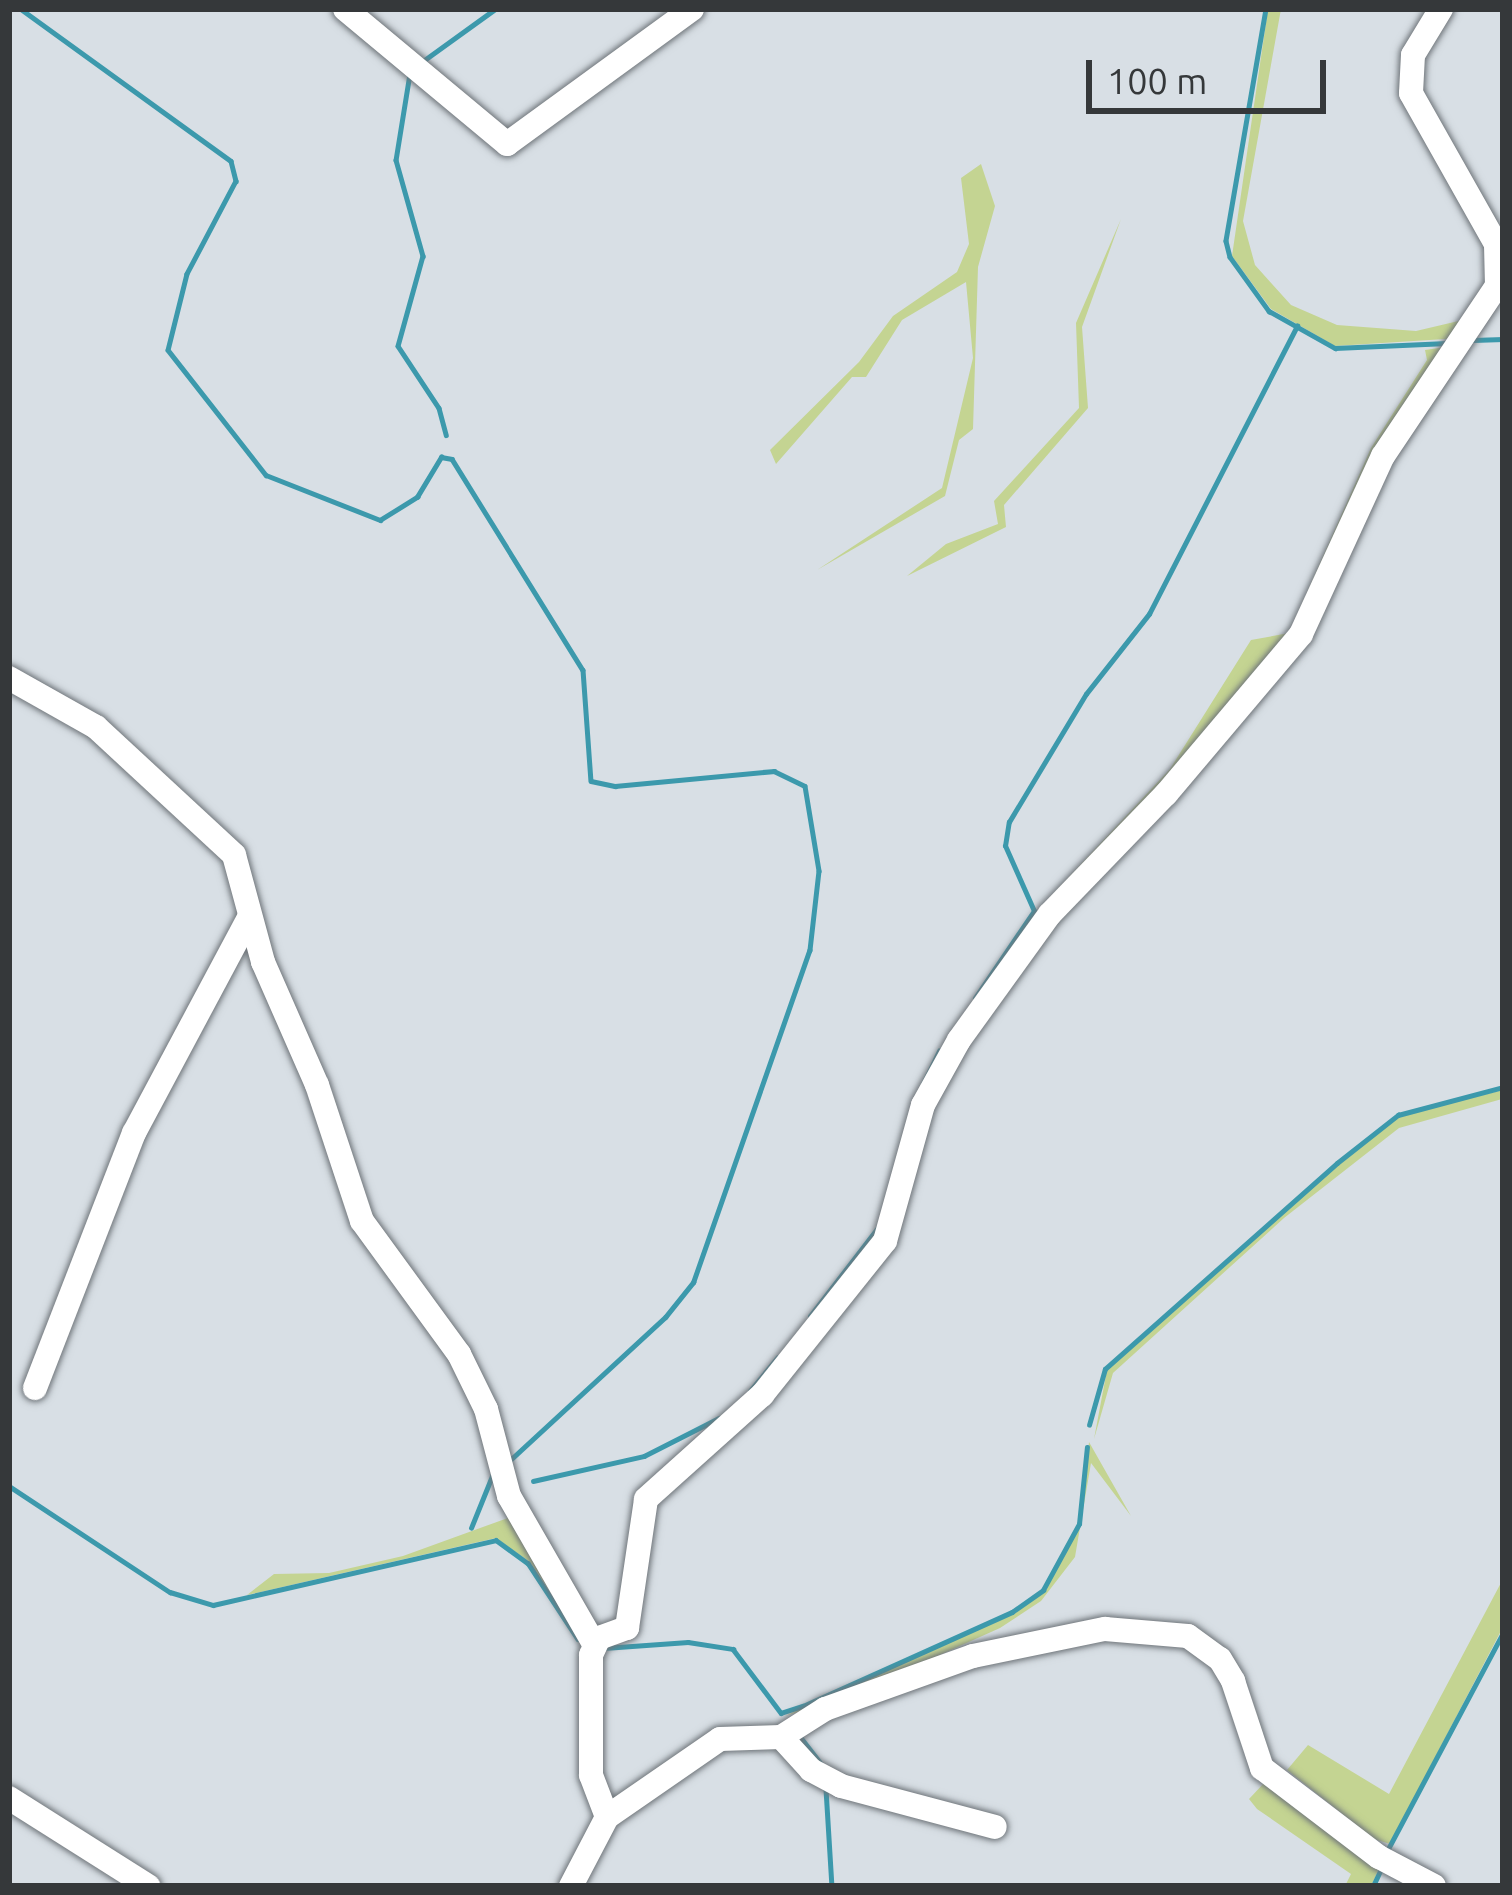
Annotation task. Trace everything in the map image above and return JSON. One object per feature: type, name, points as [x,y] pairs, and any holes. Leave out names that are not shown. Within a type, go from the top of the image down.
[{"type":"street","points":[[346,9],[507,144],[692,9]]},
{"type":"street","points":[[594,1643],[626,1628],[637,1540],[653,1489],[763,1395],[885,1240],[923,1105],[959,1040],[1050,914],[1166,794],[1301,634],[1384,456],[1491,298],[1501,268],[1496,244],[1412,93],[1412,55],[1442,9]]},
{"type":"street","points":[[9,678],[80,716],[221,838],[240,869],[249,918],[362,1221],[459,1354],[486,1409],[509,1496],[594,1643],[591,1775],[607,1817]]},
{"type":"street","points":[[34,1388],[134,1133],[249,918]]},
{"type":"street","points":[[571,1886],[607,1817],[710,1743],[781,1737],[825,1709],[973,1656],[1105,1629],[1188,1636],[1220,1659],[1233,1682],[1262,1768],[1379,1857],[1434,1886]]},
{"type":"street","points":[[781,1737],[831,1782],[995,1827]]},
{"type":"street","points":[[9,1798],[148,1886]]},
{"type":"green space","points":[[1268,9],[1281,9],[1243,221],[1255,265],[1291,305],[1337,325],[1416,331],[1467,319],[1461,338],[1335,346],[1271,309],[1232,256]]},
{"type":"green space","points":[[981,164],[995,206],[978,267],[973,429],[959,440],[945,496],[817,570],[942,488],[973,358],[966,282],[902,320],[866,377],[852,377],[776,464],[770,450],[859,362],[893,316],[957,272],[969,244],[961,178]]},
{"type":"green space","points":[[1121,219],[1082,327],[1088,408],[1004,505],[1006,527],[907,576],[946,544],[998,524],[994,501],[1079,408],[1076,323]]},
{"type":"green space","points":[[1446,347],[1307,623],[957,1029],[1037,911],[1170,769],[1251,640],[1289,633],[1371,448],[1427,360],[1425,350]]},
{"type":"green space","points":[[1503,1090],[1502,1099],[1399,1128],[1284,1218],[1113,1373],[1094,1439],[1107,1370],[1276,1216],[1399,1116]]},
{"type":"green space","points":[[1089,1442],[1131,1516],[1091,1463],[1075,1557],[1041,1601],[1000,1628],[844,1698],[785,1716],[1012,1614],[1044,1590],[1080,1524]]},
{"type":"green space","points":[[516,1515],[587,1647],[530,1562],[496,1538],[247,1595],[274,1574],[329,1573],[403,1556]]},
{"type":"green space","points":[[1503,1579],[1503,1627],[1390,1844],[1374,1839],[1287,1770],[1308,1745],[1389,1794]]},
{"type":"green space","points":[[1265,1782],[1381,1864],[1371,1886],[1345,1886],[1351,1874],[1257,1809],[1249,1799]]},
{"type":"waterway","points":[[21,9],[231,161],[236,181],[187,274],[168,350],[266,475],[380,520],[417,497],[441,457],[452,459],[583,670],[591,781],[615,786],[774,771],[805,786],[819,871],[810,950],[694,1282],[666,1317],[509,1462]]},
{"type":"waterway","points":[[423,61],[495,9]]},
{"type":"waterway","points":[[1266,9],[1226,241],[1230,257],[1269,311],[1335,348],[1447,343]]},
{"type":"waterway","points":[[410,74],[396,160],[423,256],[398,346],[439,408],[446,435]]},
{"type":"waterway","points":[[975,998],[1034,911],[1005,846],[1009,822],[1086,694],[1149,614],[1297,326]]},
{"type":"waterway","points":[[1473,340],[1503,339]]},
{"type":"waterway","points":[[923,1084],[939,1051]]},
{"type":"waterway","points":[[1089,1425],[1105,1369],[1337,1163],[1398,1115],[1503,1087]]},
{"type":"waterway","points":[[810,1316],[880,1225]]},
{"type":"waterway","points":[[750,1391],[777,1358]]},
{"type":"waterway","points":[[533,1481],[644,1456],[719,1418]]},
{"type":"waterway","points":[[604,1648],[688,1642],[733,1649],[781,1713],[803,1706],[1012,1612],[1043,1590],[1079,1524],[1087,1447]]},
{"type":"waterway","points":[[471,1528],[492,1476]]},
{"type":"waterway","points":[[9,1486],[170,1592],[213,1605],[496,1540],[528,1563],[578,1639]]},
{"type":"waterway","points":[[1388,1849],[1503,1633]]},
{"type":"waterway","points":[[798,1734],[821,1763]]},
{"type":"waterway","points":[[826,1789],[832,1886]]},
{"type":"waterway","points":[[1373,1886],[1381,1869]]}]
